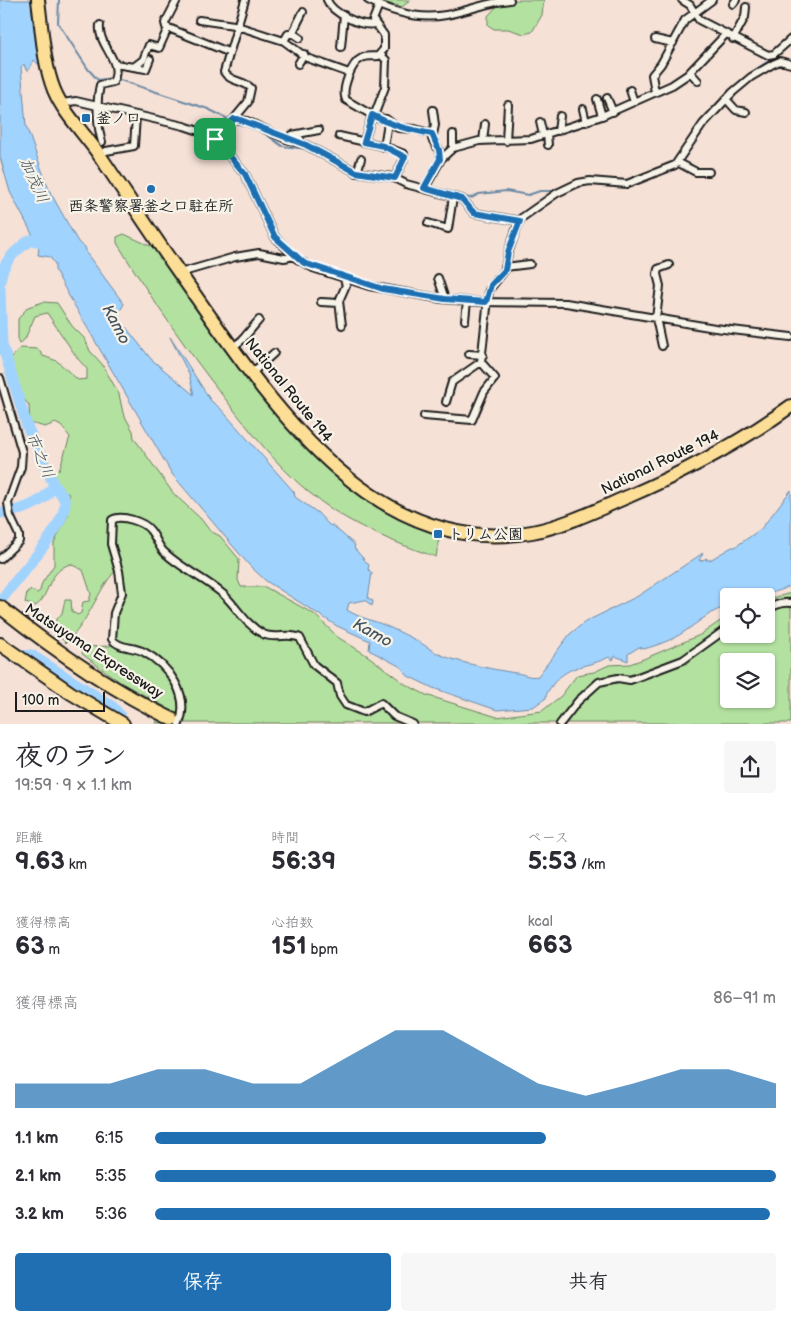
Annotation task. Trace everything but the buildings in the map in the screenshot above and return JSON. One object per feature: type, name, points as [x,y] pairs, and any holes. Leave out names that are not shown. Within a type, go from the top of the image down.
[{"type":"highway","name":"National Route 194","points":[[38,0],[48,69],[55,90],[62,103],[100,149],[180,273],[252,373],[303,437],[351,481],[404,514],[436,526],[476,534],[504,535],[532,532],[604,507],[702,463],[791,406]]},
{"type":"highway","name":"Matsuyama Expressway","points":[[0,607],[92,673],[173,720]]},
{"type":"highway","points":[[0,644],[71,693],[123,724]]},
{"type":"street","points":[[177,0],[165,23],[168,28],[228,52]]},
{"type":"street","points":[[215,139],[244,107],[251,91],[249,85],[229,79],[225,74],[228,52],[245,0]]},
{"type":"street","points":[[327,0],[332,8],[344,15],[368,25],[374,24]]},
{"type":"street","points":[[368,0],[399,13],[432,16],[448,15],[478,6],[510,0]]},
{"type":"street","points":[[682,0],[690,5],[699,20],[733,39],[791,64]]},
{"type":"street","points":[[655,92],[652,75],[673,43],[685,20],[712,0]]},
{"type":"street","points":[[379,5],[373,20],[374,24],[384,35],[385,45],[380,54],[360,58],[349,73],[344,96],[346,100],[398,128],[415,129],[432,134]]},
{"type":"street","points":[[733,39],[745,17],[746,7]]},
{"type":"street","points":[[292,34],[303,12]]},
{"type":"street","points":[[341,47],[344,15]]},
{"type":"street","points":[[199,20],[236,26],[284,41],[307,58],[349,73]]},
{"type":"street","points":[[100,26],[101,36],[115,64],[116,78],[113,82],[100,85],[98,107],[100,149],[106,151],[134,146],[136,116]]},
{"type":"street","points":[[135,66],[143,60],[149,45],[160,48],[168,28]]},
{"type":"street","points":[[284,41],[286,35],[292,34],[300,38]]},
{"type":"street","points":[[424,188],[440,159],[453,148],[483,141],[506,142],[545,135],[613,112],[655,92],[666,89],[690,72],[725,35]]},
{"type":"street","points":[[654,39],[673,43]]},
{"type":"street","points":[[446,402],[452,382],[482,359],[486,302],[491,285],[506,267],[508,252],[520,221],[545,200],[573,185],[590,181],[627,184],[657,174],[679,163],[685,148],[714,110],[750,77],[776,58],[791,39]]},
{"type":"street","points":[[298,64],[304,54]]},
{"type":"street","points":[[364,142],[385,87],[386,60],[380,54]]},
{"type":"street","points":[[115,64],[146,69],[150,59]]},
{"type":"street","points":[[690,72],[698,82]]},
{"type":"street","points":[[630,90],[634,102]]},
{"type":"street","points":[[607,98],[613,112]]},
{"type":"street","points":[[597,99],[602,116]]},
{"type":"street","points":[[726,99],[736,110],[746,112]]},
{"type":"street","points":[[62,103],[76,101],[184,126],[215,139],[245,174],[271,232],[294,256],[313,268],[383,289],[445,299],[486,302],[566,303],[791,337]]},
{"type":"street","points":[[506,142],[508,105]]},
{"type":"street","points":[[583,109],[586,122]]},
{"type":"street","points":[[434,110],[437,121],[432,134],[439,150],[440,159]]},
{"type":"street","points":[[558,131],[560,116]]},
{"type":"street","points":[[234,119],[247,121],[286,139],[306,145],[358,173],[395,178],[406,184],[462,199],[474,213],[520,221]]},
{"type":"street","points":[[384,146],[388,122]]},
{"type":"street","points":[[540,122],[548,145]]},
{"type":"street","points":[[483,141],[485,124]]},
{"type":"street","points":[[306,145],[303,140],[292,135],[319,130]]},
{"type":"street","points":[[453,134],[453,148]]},
{"type":"street","points":[[339,136],[384,146],[404,154],[404,159],[395,178]]},
{"type":"street","points":[[358,173],[361,159]]},
{"type":"street","points":[[404,159],[412,159]]},
{"type":"street","points":[[679,163],[696,172],[709,172]]},
{"type":"street","points":[[428,223],[448,229],[453,197]]},
{"type":"street","points":[[180,273],[236,256],[259,254],[284,258],[294,256]]},
{"type":"street","points":[[506,267],[530,264]]},
{"type":"street","points":[[662,346],[656,318],[660,286],[657,271],[669,265]]},
{"type":"street","points":[[342,325],[340,303],[346,285],[343,277]]},
{"type":"street","points":[[438,278],[445,299]]},
{"type":"street","points":[[465,320],[467,301]]},
{"type":"street","points":[[321,302],[340,303]]},
{"type":"street","points":[[233,347],[242,340],[259,320]]},
{"type":"street","points":[[252,373],[274,353]]},
{"type":"street","points":[[424,416],[472,420],[484,392],[495,378],[482,359],[469,354]]},
{"type":"street","points":[[0,378],[22,459],[8,505],[10,516],[19,535],[19,541],[0,560]]},
{"type":"street","points":[[0,506],[8,505]]},
{"type":"street","points":[[173,720],[182,700],[176,683],[170,674],[143,651],[120,646],[112,638],[114,613],[122,594],[120,577],[111,544],[112,520],[115,517],[128,519],[146,526],[164,552],[182,568],[202,577],[223,594],[245,620],[259,631],[276,637],[292,635],[300,638],[314,665],[337,684],[340,696],[346,705],[364,712],[381,703],[394,716],[413,724]]},
{"type":"street","points":[[775,605],[784,602],[791,603]]},
{"type":"street","points":[[560,724],[578,701],[599,682],[618,678],[630,680],[683,660],[720,634]]},
{"type":"green space","points":[[379,0],[411,0],[402,7]]},
{"type":"green space","points":[[508,0],[544,0],[542,15],[532,32],[524,34],[508,29],[494,29],[488,25],[488,16],[497,6],[508,4]]},
{"type":"green space","points":[[124,234],[157,249],[262,393],[316,459],[373,503],[402,520],[434,532],[439,538],[436,557],[391,540],[347,519],[307,491],[283,468],[215,385],[157,306],[117,243],[117,237]]},
{"type":"green space","points":[[43,302],[57,303],[72,326],[85,339],[90,351],[102,364],[119,394],[123,413],[133,431],[134,438],[173,493],[201,519],[210,531],[220,536],[239,559],[238,580],[241,587],[265,587],[314,614],[339,638],[368,656],[405,684],[426,695],[497,717],[542,711],[561,696],[577,675],[594,672],[609,665],[630,664],[646,658],[700,635],[720,621],[720,643],[775,643],[775,597],[791,593],[791,723],[156,723],[164,706],[120,682],[82,654],[83,648],[114,645],[116,614],[121,602],[121,572],[115,571],[74,635],[66,643],[50,628],[62,613],[65,600],[71,600],[72,612],[78,615],[81,613],[83,602],[89,601],[91,594],[83,570],[70,564],[62,568],[52,579],[40,603],[35,606],[25,603],[27,592],[31,590],[37,593],[40,591],[42,583],[54,565],[54,543],[68,515],[69,494],[57,485],[49,471],[59,470],[70,437],[61,426],[55,423],[45,427],[30,423],[29,405],[20,395],[11,359],[20,348],[38,349],[43,356],[57,361],[78,380],[87,379],[87,369],[78,359],[47,313],[35,316],[25,339],[19,344],[18,319],[28,307]]},
{"type":"water","points":[[0,0],[31,0],[42,68],[34,60],[29,70],[26,70],[24,64],[21,67],[26,126],[49,190],[78,242],[85,247],[87,254],[124,304],[117,316],[151,359],[194,395],[189,374],[170,337],[211,401],[220,408],[294,492],[295,497],[318,513],[329,525],[333,526],[355,545],[354,548],[369,565],[368,569],[372,573],[368,598],[373,601],[372,606],[365,600],[349,603],[347,610],[399,632],[447,657],[484,667],[538,676],[570,634],[585,622],[638,596],[703,553],[700,561],[707,558],[706,560],[710,560],[735,547],[761,529],[791,490],[791,586],[775,592],[775,588],[720,588],[720,609],[711,613],[670,640],[644,649],[639,647],[628,654],[628,661],[615,656],[613,660],[609,657],[566,672],[553,684],[546,698],[533,707],[497,710],[433,688],[408,676],[401,667],[369,650],[370,641],[337,626],[266,581],[249,565],[172,474],[69,296],[55,270],[55,264],[50,257],[38,255],[39,247],[10,192],[0,157]]},
{"type":"waterway","points":[[59,0],[58,23],[88,69],[98,80],[112,78]]},
{"type":"waterway","points":[[750,74],[780,54],[788,46]]},
{"type":"waterway","points":[[117,79],[208,109],[230,120]]},
{"type":"waterway","points":[[702,121],[724,97]]},
{"type":"waterway","points":[[234,122],[263,132],[282,146],[308,149]]},
{"type":"waterway","points":[[681,152],[697,127]]},
{"type":"waterway","points":[[322,151],[333,156]]},
{"type":"waterway","points":[[380,172],[394,175]]},
{"type":"waterway","points":[[403,179],[413,183]]},
{"type":"waterway","points":[[463,197],[471,198],[479,194],[506,191],[528,195],[540,191],[553,191],[572,183]]},
{"type":"waterway","name":"市之川","points":[[0,282],[6,263],[24,244],[30,240],[49,243]]},
{"type":"waterway","name":"市之川","points":[[0,288],[2,344],[27,426],[54,485],[65,502],[62,516],[56,528],[0,602]]},
{"type":"waterway","points":[[0,513],[16,511],[31,506],[44,498],[54,485]]},
{"type":"waterway","name":"市之川","points":[[12,657],[31,655],[113,707],[120,715],[120,724]]},
{"type":"place","name":"釜ノ口","points":[[86,118]]},
{"type":"place","name":"西条警察署釜之口駐在所","points":[[151,189]]},
{"type":"place","name":"トリム公園","points":[[438,534]]},
{"type":"route","points":[[372,115],[376,118],[386,119],[390,124],[398,128],[412,128],[432,134],[432,139],[439,150],[440,159],[424,188],[462,199],[474,213],[520,221],[508,252],[505,270],[491,285],[486,302],[480,302],[401,293],[370,286],[313,268],[297,259],[271,232],[256,194],[245,174],[237,162],[215,139],[234,119],[238,119],[247,121],[286,139],[306,145],[356,172],[395,178],[397,170],[405,157],[404,154],[383,146],[364,142],[372,115]]},
{"type":"water label","name":"加茂川","points":[[35,180]]},
{"type":"water label","name":"Kamo","points":[[117,324]]},
{"type":"water label","name":"Kamo","points":[[373,632]]}]
